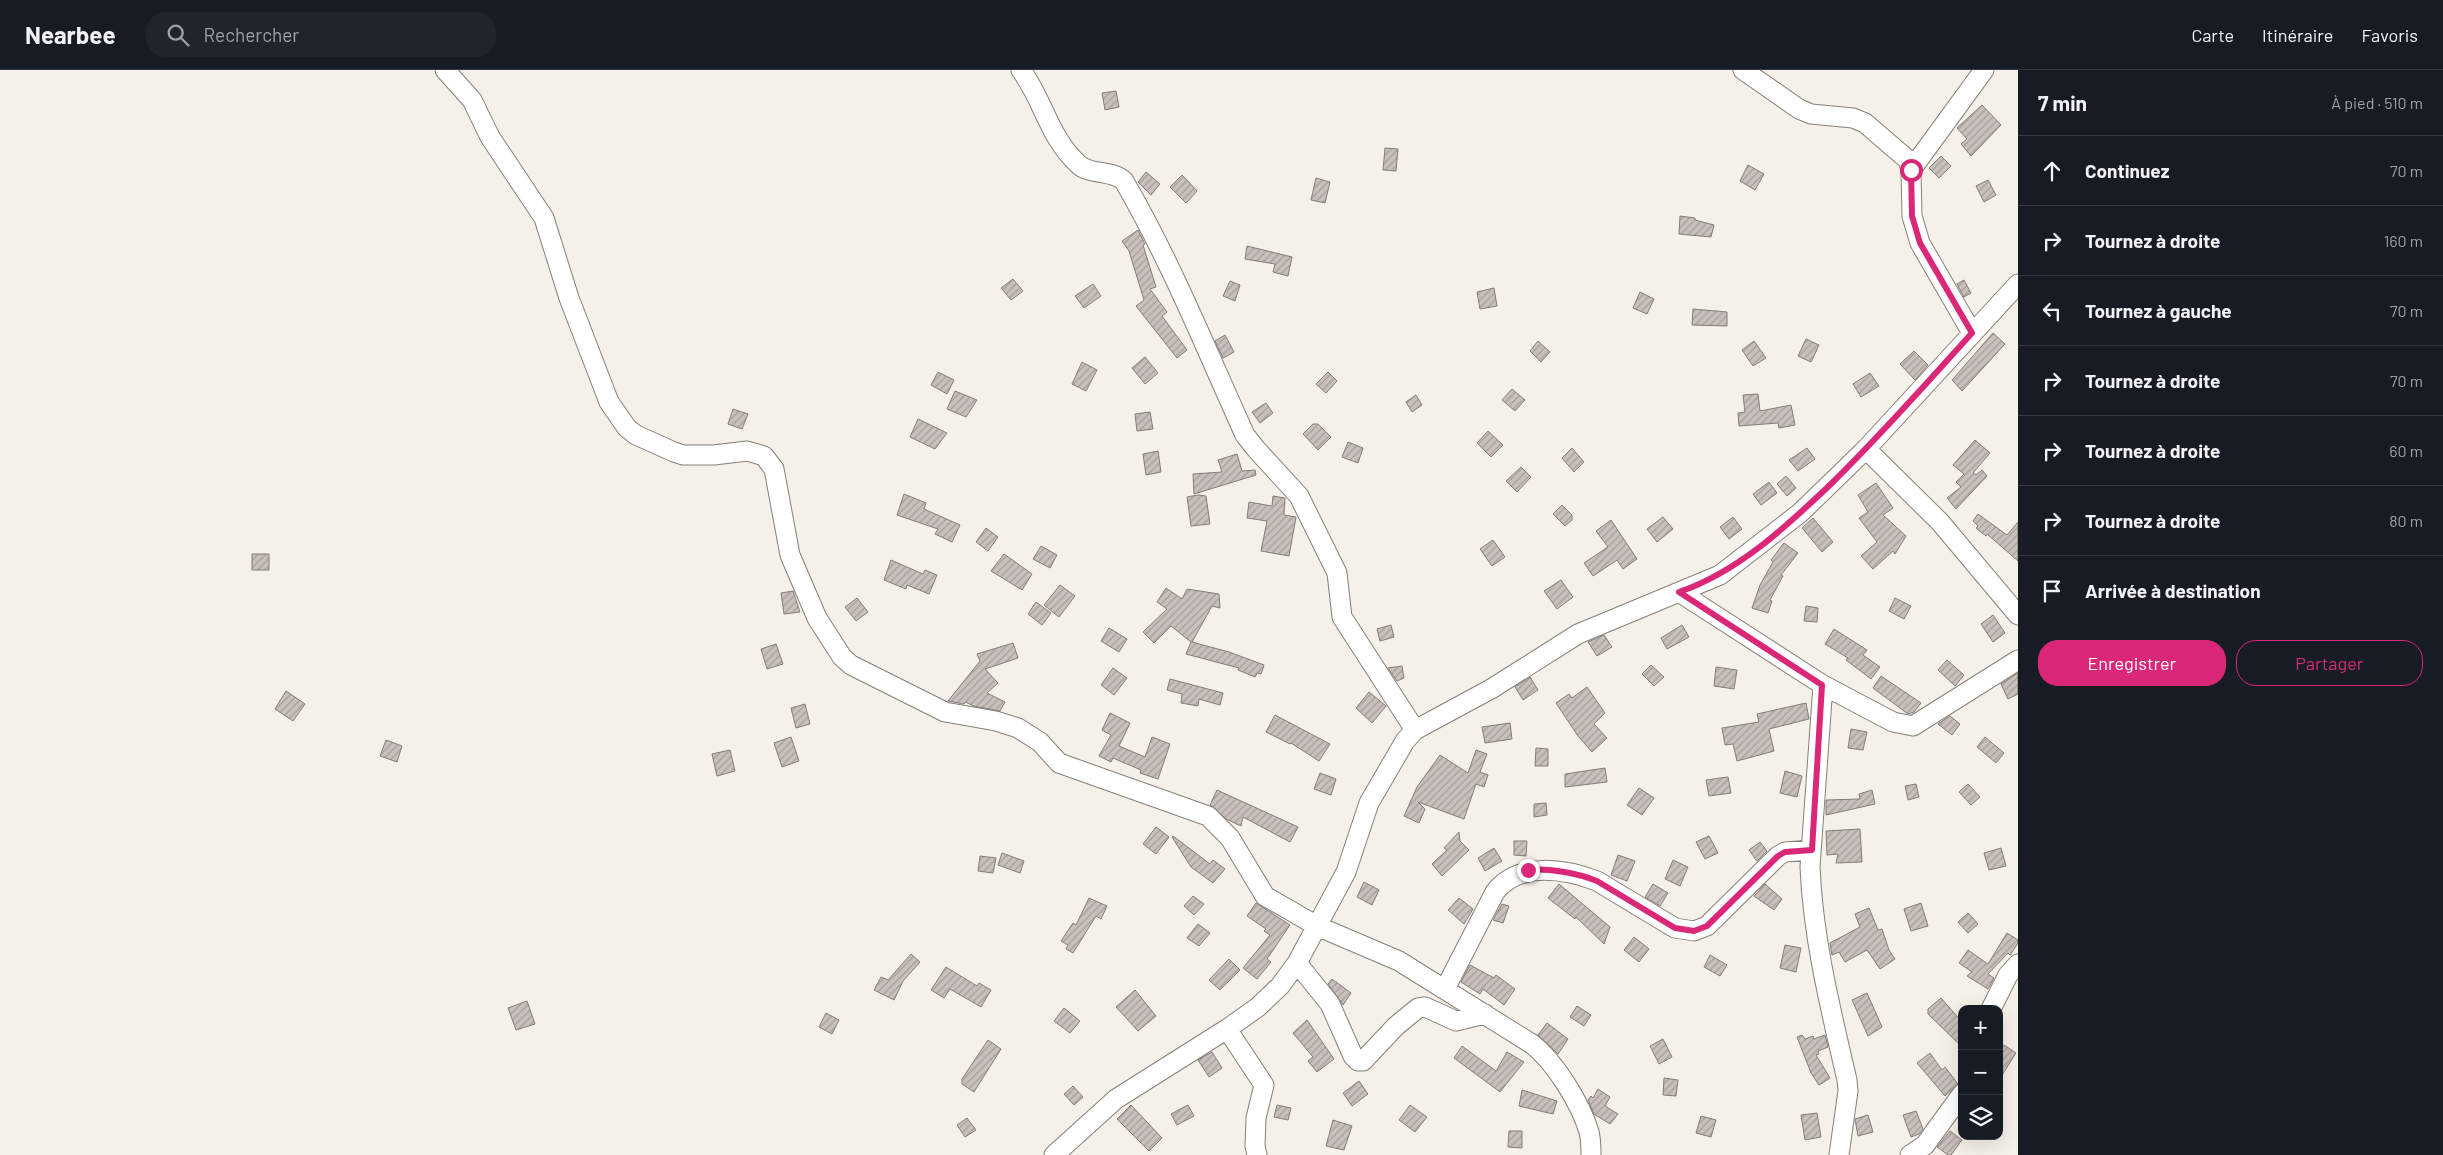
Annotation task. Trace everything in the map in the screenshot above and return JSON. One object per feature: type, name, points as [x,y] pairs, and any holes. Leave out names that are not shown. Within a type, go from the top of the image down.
[{"type":"street","points":[[445,70],[472,100],[490,137],[544,218],[569,298],[609,402],[618,417],[636,435],[683,455],[714,456],[748,451],[764,456],[774,469],[794,566],[817,618],[846,661],[945,712],[996,721],[1018,728],[1040,742],[1059,763],[1208,816],[1230,838],[1261,892],[1317,926],[1399,961],[1532,1044],[1555,1066],[1585,1122],[1590,1133],[1591,1155]]},
{"type":"street","points":[[1021,70],[1034,88],[1039,104],[1055,137],[1078,165],[1119,176],[1124,181],[1149,224],[1180,286],[1245,435],[1300,496],[1337,573],[1342,617],[1415,730]]},
{"type":"street","points":[[1743,70],[1799,109],[1812,114],[1853,118],[1865,123],[1898,149],[1908,160],[1911,170],[1912,216],[1920,243],[1972,333]]},
{"type":"street","points":[[1911,170],[1984,70]]},
{"type":"street","points":[[1054,1155],[1116,1099],[1227,1029],[1258,1007],[1274,992],[1297,963],[1317,926],[1346,872],[1369,803],[1405,742],[1415,730],[1491,689],[1570,638],[1720,575],[1781,529],[1866,449],[2018,285]]},
{"type":"street","points":[[1866,449],[1940,522],[2018,615]]},
{"type":"street","points":[[1679,592],[1822,685],[1893,722],[1912,726],[2018,660]]},
{"type":"street","points":[[1822,685],[1811,894],[1847,1080],[1848,1091],[1839,1155]]},
{"type":"street","points":[[1445,989],[1495,892],[1502,884],[1528,870],[1538,869],[1592,879],[1631,900],[1675,928],[1694,931],[1707,926],[1778,856],[1785,852],[1812,850]]},
{"type":"street","points":[[1297,963],[1330,1004],[1358,1061],[1363,1061],[1396,1026],[1418,1008],[1425,1008],[1456,1021],[1485,1014]]},
{"type":"street","points":[[1993,1005],[2008,975],[2018,964]]},
{"type":"street","points":[[1227,1029],[1264,1084],[1256,1118],[1255,1146],[1257,1155]]},
{"type":"street","points":[[1910,1155],[1925,1145],[1961,1095]]},
{"type":"building","points":[[1116,91],[1119,107],[1105,110],[1102,93]]},
{"type":"building","points":[[1982,105],[2001,125],[1971,156],[1961,144],[1967,139],[1957,128]]},
{"type":"building","points":[[1385,148],[1398,149],[1396,171],[1383,170]]},
{"type":"building","points":[[1941,156],[1951,166],[1939,178],[1929,168]]},
{"type":"building","points":[[1748,165],[1764,174],[1755,190],[1740,181]]},
{"type":"building","points":[[1146,172],[1160,184],[1151,195],[1138,182]]},
{"type":"building","points":[[1182,175],[1197,191],[1186,203],[1170,187]]},
{"type":"building","points":[[1316,178],[1330,182],[1325,203],[1311,200]]},
{"type":"building","points":[[1988,180],[1996,195],[1984,202],[1976,186]]},
{"type":"building","points":[[1680,216],[1695,218],[1695,220],[1714,225],[1711,237],[1679,234]]},
{"type":"building","points":[[1138,230],[1145,244],[1143,245],[1156,287],[1150,289],[1167,312],[1162,316],[1187,350],[1177,358],[1136,306],[1144,300],[1129,251],[1122,241]]},
{"type":"building","points":[[1247,246],[1292,257],[1288,276],[1273,272],[1275,264],[1245,259]]},
{"type":"building","points":[[1013,279],[1023,291],[1011,300],[1001,288]]},
{"type":"building","points":[[1964,280],[1971,293],[1964,297],[1957,284]]},
{"type":"building","points":[[1230,281],[1240,285],[1235,301],[1223,296]]},
{"type":"building","points":[[1093,284],[1101,296],[1084,308],[1075,296]]},
{"type":"building","points":[[1494,288],[1497,306],[1480,309],[1477,292]]},
{"type":"building","points":[[1640,292],[1654,299],[1647,314],[1633,308]]},
{"type":"building","points":[[1693,309],[1727,312],[1727,326],[1692,325]]},
{"type":"building","points":[[1993,333],[2005,344],[1962,391],[1952,380]]},
{"type":"building","points":[[1225,335],[1234,352],[1223,358],[1215,341]]},
{"type":"building","points":[[1806,339],[1819,345],[1811,362],[1798,356]]},
{"type":"building","points":[[1538,341],[1550,352],[1541,362],[1530,351]]},
{"type":"building","points":[[1754,341],[1766,358],[1753,366],[1742,350]]},
{"type":"building","points":[[1914,351],[1928,365],[1915,380],[1900,364]]},
{"type":"building","points":[[1145,357],[1158,373],[1145,384],[1132,368]]},
{"type":"building","points":[[1082,362],[1097,370],[1086,391],[1072,384]]},
{"type":"building","points":[[938,372],[954,380],[947,394],[931,385]]},
{"type":"building","points":[[1328,372],[1337,381],[1326,393],[1316,384]]},
{"type":"building","points":[[1870,373],[1879,386],[1861,397],[1853,384]]},
{"type":"building","points":[[1512,389],[1525,400],[1515,411],[1502,400]]},
{"type":"building","points":[[955,391],[977,400],[966,417],[947,409]]},
{"type":"building","points":[[1758,394],[1760,411],[1791,405],[1795,425],[1779,428],[1778,423],[1739,426],[1738,413],[1745,412],[1743,395]]},
{"type":"building","points":[[1416,395],[1422,405],[1412,412],[1406,402]]},
{"type":"building","points":[[1266,403],[1273,413],[1260,423],[1252,412]]},
{"type":"building","points":[[733,409],[748,414],[742,429],[728,424]]},
{"type":"building","points":[[1150,412],[1153,429],[1137,431],[1135,414]]},
{"type":"building","points":[[918,419],[947,433],[935,449],[910,437]]},
{"type":"building","points":[[1313,424],[1318,424],[1331,437],[1318,450],[1303,434]]},
{"type":"building","points":[[1488,431],[1503,445],[1491,457],[1477,443]]},
{"type":"building","points":[[1975,440],[1990,453],[1973,473],[1976,475],[1982,470],[1987,476],[1956,509],[1947,498],[1961,487],[1956,482],[1964,474],[1953,465]]},
{"type":"building","points":[[1348,442],[1363,448],[1358,463],[1342,457]]},
{"type":"building","points":[[1572,448],[1584,462],[1574,472],[1562,458]]},
{"type":"building","points":[[1807,448],[1815,459],[1798,471],[1789,460]]},
{"type":"building","points":[[1158,451],[1161,472],[1146,475],[1143,454]]},
{"type":"building","points":[[1237,454],[1242,471],[1255,470],[1256,475],[1194,494],[1193,474],[1222,472],[1218,460]]},
{"type":"building","points":[[1521,467],[1531,477],[1517,492],[1506,481]]},
{"type":"building","points":[[1786,476],[1796,488],[1787,496],[1777,484]]},
{"type":"building","points":[[1769,482],[1777,493],[1761,505],[1753,494]]},
{"type":"building","points":[[1876,483],[1893,508],[1883,515],[1906,536],[1895,554],[1893,551],[1873,569],[1861,556],[1877,542],[1859,518],[1868,512],[1858,495]]},
{"type":"building","points":[[904,494],[926,503],[924,509],[960,525],[952,542],[935,534],[938,529],[897,515]]},
{"type":"building","points":[[1206,496],[1210,524],[1191,526],[1187,497]]},
{"type":"building","points":[[1273,496],[1285,498],[1284,515],[1296,517],[1289,556],[1261,551],[1267,521],[1247,518],[1249,502],[1272,506]]},
{"type":"building","points":[[1562,505],[1572,515],[1572,520],[1565,526],[1553,514]]},
{"type":"building","points":[[1978,514],[2007,535],[2018,522],[2018,561],[1987,534],[1986,536],[1976,528],[1978,526],[1973,521]]},
{"type":"building","points":[[1663,517],[1673,529],[1657,542],[1647,529]]},
{"type":"building","points":[[1733,517],[1742,529],[1729,539],[1720,527]]},
{"type":"building","points":[[1813,518],[1833,542],[1822,552],[1802,528]]},
{"type":"building","points":[[1611,520],[1637,559],[1623,569],[1617,560],[1593,576],[1584,563],[1608,547],[1596,531]]},
{"type":"building","points":[[986,528],[998,537],[988,551],[976,542]]},
{"type":"building","points":[[1493,540],[1505,557],[1492,566],[1480,549]]},
{"type":"building","points":[[1784,543],[1798,553],[1781,575],[1783,576],[1770,600],[1772,601],[1768,613],[1752,608],[1760,585],[1773,562],[1771,560]]},
{"type":"building","points":[[1041,546],[1057,555],[1050,568],[1033,559]]},
{"type":"building","points":[[252,554],[269,554],[269,570],[252,570]]},
{"type":"building","points":[[1004,554],[1032,574],[1022,590],[991,571]]},
{"type":"building","points":[[891,560],[923,574],[925,570],[937,575],[929,594],[907,585],[906,589],[884,580]]},
{"type":"building","points":[[1561,580],[1573,597],[1557,609],[1544,591]]},
{"type":"building","points":[[1060,585],[1075,596],[1059,617],[1044,605]]},
{"type":"building","points":[[1166,588],[1182,599],[1187,589],[1219,594],[1220,608],[1212,606],[1192,642],[1229,652],[1264,665],[1261,674],[1257,673],[1255,677],[1238,670],[1239,668],[1186,654],[1191,642],[1171,626],[1154,643],[1143,632],[1167,609],[1157,602]]},
{"type":"building","points":[[793,591],[800,612],[784,614],[781,593]]},
{"type":"building","points":[[857,598],[868,612],[856,621],[845,607]]},
{"type":"building","points":[[1895,598],[1911,606],[1904,619],[1889,611]]},
{"type":"building","points":[[1036,602],[1051,613],[1042,625],[1028,614]]},
{"type":"building","points":[[1806,606],[1818,608],[1817,622],[1804,621]]},
{"type":"building","points":[[1993,615],[2005,633],[1993,642],[1981,624]]},
{"type":"building","points":[[1391,625],[1394,637],[1380,641],[1377,629]]},
{"type":"building","points":[[1682,625],[1689,637],[1667,649],[1661,638]]},
{"type":"building","points":[[1109,628],[1127,639],[1119,652],[1101,641]]},
{"type":"building","points":[[1834,629],[1867,650],[1863,655],[1880,667],[1871,679],[1846,660],[1848,658],[1825,644]]},
{"type":"building","points":[[1604,635],[1612,647],[1597,656],[1588,642]]},
{"type":"building","points":[[1013,643],[1018,658],[985,669],[998,683],[987,693],[1005,702],[1000,711],[973,706],[966,702],[964,704],[948,701],[980,661],[977,654]]},
{"type":"building","points":[[776,644],[783,664],[767,669],[761,649]]},
{"type":"building","points":[[1947,660],[1964,675],[1955,686],[1938,670]]},
{"type":"building","points":[[1651,665],[1664,677],[1654,686],[1642,674]]},
{"type":"building","points":[[1402,666],[1404,678],[1397,681],[1388,668]]},
{"type":"building","points":[[1716,667],[1737,670],[1734,689],[1714,686]]},
{"type":"building","points":[[1113,668],[1127,678],[1114,695],[1101,685]]},
{"type":"building","points":[[2018,673],[2018,694],[2008,699],[2001,684]]},
{"type":"building","points":[[1881,676],[1921,703],[1914,712],[1908,714],[1873,688]]},
{"type":"building","points":[[1530,677],[1538,690],[1523,700],[1515,687]]},
{"type":"building","points":[[1170,679],[1223,693],[1220,705],[1199,699],[1198,706],[1181,703],[1182,694],[1167,690]]},
{"type":"building","points":[[1587,687],[1605,713],[1594,724],[1607,738],[1592,752],[1578,736],[1556,703],[1569,694],[1572,698]]},
{"type":"building","points":[[286,691],[305,704],[293,721],[275,709]]},
{"type":"building","points":[[1369,692],[1386,706],[1372,723],[1356,708]]},
{"type":"building","points":[[1806,703],[1809,719],[1769,729],[1774,751],[1737,761],[1733,744],[1725,745],[1722,728],[1759,722],[1757,714]]},
{"type":"building","points":[[805,704],[810,724],[796,728],[791,708]]},
{"type":"building","points":[[1110,713],[1130,723],[1119,746],[1145,757],[1152,737],[1170,744],[1158,779],[1140,773],[1141,770],[1113,758],[1111,762],[1099,756],[1111,735],[1102,730]]},
{"type":"building","points":[[1275,715],[1330,744],[1319,761],[1291,743],[1266,732]]},
{"type":"building","points":[[1950,716],[1960,724],[1952,735],[1938,724]]},
{"type":"building","points":[[1510,723],[1512,739],[1485,743],[1482,727]]},
{"type":"building","points":[[1851,729],[1867,732],[1863,750],[1848,748]]},
{"type":"building","points":[[791,737],[799,761],[782,767],[774,743]]},
{"type":"building","points":[[1985,737],[2004,753],[1996,763],[1977,747]]},
{"type":"building","points":[[386,740],[402,746],[397,762],[380,756]]},
{"type":"building","points":[[1536,748],[1548,749],[1548,766],[1535,766]]},
{"type":"building","points":[[730,750],[735,771],[717,776],[712,754]]},
{"type":"building","points":[[1476,750],[1487,754],[1480,772],[1488,775],[1484,787],[1476,784],[1464,819],[1418,802],[1425,809],[1419,823],[1404,816],[1417,787],[1440,755],[1468,773]]},
{"type":"building","points":[[1605,768],[1607,782],[1565,787],[1565,774]]},
{"type":"building","points":[[1785,771],[1802,776],[1797,797],[1780,793]]},
{"type":"building","points":[[1320,773],[1336,779],[1331,795],[1314,789]]},
{"type":"building","points":[[1728,777],[1731,793],[1709,796],[1706,780]]},
{"type":"building","points":[[1916,784],[1919,797],[1908,800],[1905,786]]},
{"type":"building","points":[[1968,784],[1980,797],[1971,805],[1959,792]]},
{"type":"building","points":[[1639,788],[1654,798],[1642,815],[1627,805]]},
{"type":"building","points":[[1217,790],[1298,827],[1290,842],[1243,817],[1241,826],[1226,819],[1210,805]]},
{"type":"building","points":[[1872,790],[1875,804],[1826,815],[1826,800],[1860,799],[1859,794]]},
{"type":"building","points":[[1546,803],[1547,815],[1534,817],[1534,804]]},
{"type":"building","points":[[1156,827],[1169,837],[1156,854],[1143,844]]},
{"type":"building","points":[[1860,829],[1862,862],[1836,863],[1838,854],[1827,855],[1826,831]]},
{"type":"building","points":[[1459,832],[1460,841],[1469,850],[1442,876],[1432,864],[1447,850],[1444,848]]},
{"type":"building","points":[[1173,836],[1210,864],[1213,860],[1225,869],[1213,883],[1191,867]]},
{"type":"building","points":[[1709,836],[1718,853],[1705,859],[1696,842]]},
{"type":"building","points":[[1514,841],[1527,841],[1526,856],[1514,855]]},
{"type":"building","points":[[1760,842],[1767,851],[1757,861],[1749,850]]},
{"type":"building","points":[[1494,848],[1502,861],[1485,871],[1478,858]]},
{"type":"building","points":[[2001,848],[2006,866],[1989,870],[1984,853]]},
{"type":"building","points":[[1002,853],[1024,861],[1020,873],[998,865]]},
{"type":"building","points":[[1618,855],[1635,861],[1627,881],[1611,875]]},
{"type":"building","points":[[980,856],[996,858],[993,873],[978,871]]},
{"type":"building","points":[[1673,860],[1688,867],[1680,886],[1665,879]]},
{"type":"building","points":[[1364,882],[1379,890],[1372,905],[1357,897]]},
{"type":"building","points":[[1559,884],[1610,927],[1604,944],[1576,917],[1575,919],[1548,898]]},
{"type":"building","points":[[1653,884],[1668,893],[1660,906],[1645,897]]},
{"type":"building","points":[[1765,884],[1782,899],[1774,910],[1754,896]]},
{"type":"building","points":[[1193,896],[1204,904],[1194,915],[1184,906]]},
{"type":"building","points":[[1089,898],[1107,906],[1101,919],[1096,916],[1073,953],[1066,949],[1068,945],[1061,941],[1073,923],[1076,925]]},
{"type":"building","points":[[1459,898],[1473,909],[1464,924],[1448,910]]},
{"type":"building","points":[[1256,903],[1290,925],[1267,959],[1271,962],[1257,979],[1243,968],[1270,935],[1264,931],[1266,929],[1247,916]]},
{"type":"building","points":[[1921,903],[1928,926],[1911,931],[1904,909]]},
{"type":"building","points":[[1502,904],[1509,906],[1503,923],[1493,920]]},
{"type":"building","points":[[1869,908],[1878,930],[1882,929],[1889,950],[1895,959],[1880,969],[1867,950],[1845,962],[1839,952],[1832,955],[1830,943],[1860,927],[1855,914]]},
{"type":"building","points":[[1968,913],[1978,924],[1968,933],[1958,922]]},
{"type":"building","points":[[1198,924],[1210,933],[1199,946],[1187,938]]},
{"type":"building","points":[[2007,933],[2018,940],[2018,943],[2010,955],[2008,953],[1988,974],[1994,978],[1988,989],[1967,976],[1972,972],[1959,963],[1968,950],[1988,964]]},
{"type":"building","points":[[1634,937],[1649,949],[1639,962],[1624,950]]},
{"type":"building","points":[[1785,945],[1801,948],[1796,972],[1780,968]]},
{"type":"building","points":[[911,954],[920,962],[903,981],[894,1000],[874,990],[881,977],[888,980]]},
{"type":"building","points":[[1710,955],[1727,965],[1720,976],[1704,967]]},
{"type":"building","points":[[1229,959],[1240,970],[1220,990],[1209,980]]},
{"type":"building","points":[[1470,965],[1494,978],[1496,975],[1515,989],[1504,1005],[1483,989],[1480,994],[1461,982]]},
{"type":"building","points":[[946,967],[977,986],[979,983],[991,990],[981,1007],[950,989],[944,998],[931,990]]},
{"type":"building","points":[[1332,979],[1351,993],[1343,1005],[1328,984]]},
{"type":"building","points":[[1135,990],[1156,1016],[1138,1031],[1116,1007]]},
{"type":"building","points":[[1867,993],[1882,1027],[1868,1036],[1852,1000]]},
{"type":"building","points":[[1941,998],[1958,1017],[1958,1043],[1928,1014],[1928,1009]]},
{"type":"building","points":[[527,1001],[535,1024],[516,1030],[508,1008]]},
{"type":"building","points":[[1577,1006],[1591,1015],[1584,1026],[1570,1017]]},
{"type":"building","points":[[1064,1008],[1080,1021],[1070,1033],[1054,1021]]},
{"type":"building","points":[[826,1013],[839,1020],[832,1034],[819,1027]]},
{"type":"building","points":[[1307,1020],[1334,1059],[1317,1072],[1308,1061],[1313,1057],[1293,1033]]},
{"type":"building","points":[[1547,1023],[1568,1039],[1558,1054],[1538,1035]]},
{"type":"building","points":[[1802,1035],[1805,1039],[1813,1036],[1814,1039],[1825,1035],[1828,1047],[1818,1051],[1819,1054],[1816,1055],[1830,1078],[1819,1085],[1811,1073],[1797,1037]]},
{"type":"building","points":[[1663,1039],[1672,1057],[1659,1064],[1650,1046]]},
{"type":"building","points":[[988,1040],[1001,1049],[974,1092],[962,1084],[962,1079]]},
{"type":"building","points":[[2004,1045],[2016,1053],[2003,1074],[2003,1050]]},
{"type":"building","points":[[1462,1046],[1496,1071],[1507,1052],[1524,1062],[1500,1092],[1454,1058]]},
{"type":"building","points":[[1212,1052],[1222,1068],[1209,1077],[1198,1060]]},
{"type":"building","points":[[1930,1053],[1942,1070],[1945,1067],[1958,1084],[1945,1096],[1917,1063]]},
{"type":"building","points":[[1664,1078],[1678,1080],[1676,1096],[1663,1095]]},
{"type":"building","points":[[1359,1081],[1368,1094],[1352,1106],[1343,1093]]},
{"type":"building","points":[[1073,1086],[1083,1097],[1074,1105],[1064,1094]]},
{"type":"building","points":[[1598,1089],[1610,1097],[1605,1106],[1618,1114],[1610,1124],[1594,1114],[1588,1100],[1591,1096],[1593,1098]]},
{"type":"building","points":[[1522,1090],[1557,1101],[1553,1114],[1519,1106]]},
{"type":"building","points":[[1131,1105],[1162,1138],[1149,1151],[1117,1119]]},
{"type":"building","points":[[1188,1105],[1194,1116],[1177,1125],[1171,1114]]},
{"type":"building","points":[[1277,1105],[1291,1108],[1288,1120],[1274,1117]]},
{"type":"building","points":[[1410,1105],[1427,1117],[1415,1132],[1399,1120]]},
{"type":"building","points":[[1916,1111],[1923,1129],[1919,1134],[1911,1137],[1903,1115]]},
{"type":"building","points":[[1817,1113],[1821,1137],[1805,1140],[1801,1115]]},
{"type":"building","points":[[1868,1115],[1873,1132],[1858,1136],[1855,1119]]},
{"type":"building","points":[[1701,1116],[1716,1120],[1711,1137],[1696,1133]]},
{"type":"building","points":[[967,1118],[976,1130],[965,1137],[957,1125]]},
{"type":"building","points":[[1333,1120],[1352,1126],[1344,1150],[1326,1146]]},
{"type":"building","points":[[1509,1131],[1522,1131],[1522,1148],[1508,1147]]},
{"type":"building","points":[[1950,1131],[1958,1137],[1958,1140],[1962,1140],[1951,1155],[1937,1147]]},
{"type":"route","points":[[1528,870],[1538,869],[1586,877],[1597,881],[1675,928],[1694,931],[1707,926],[1778,856],[1785,852],[1812,850],[1822,685],[1679,592],[1720,575],[1800,513],[1887,429],[1972,333],[1920,243],[1912,216],[1911,170]]}]
